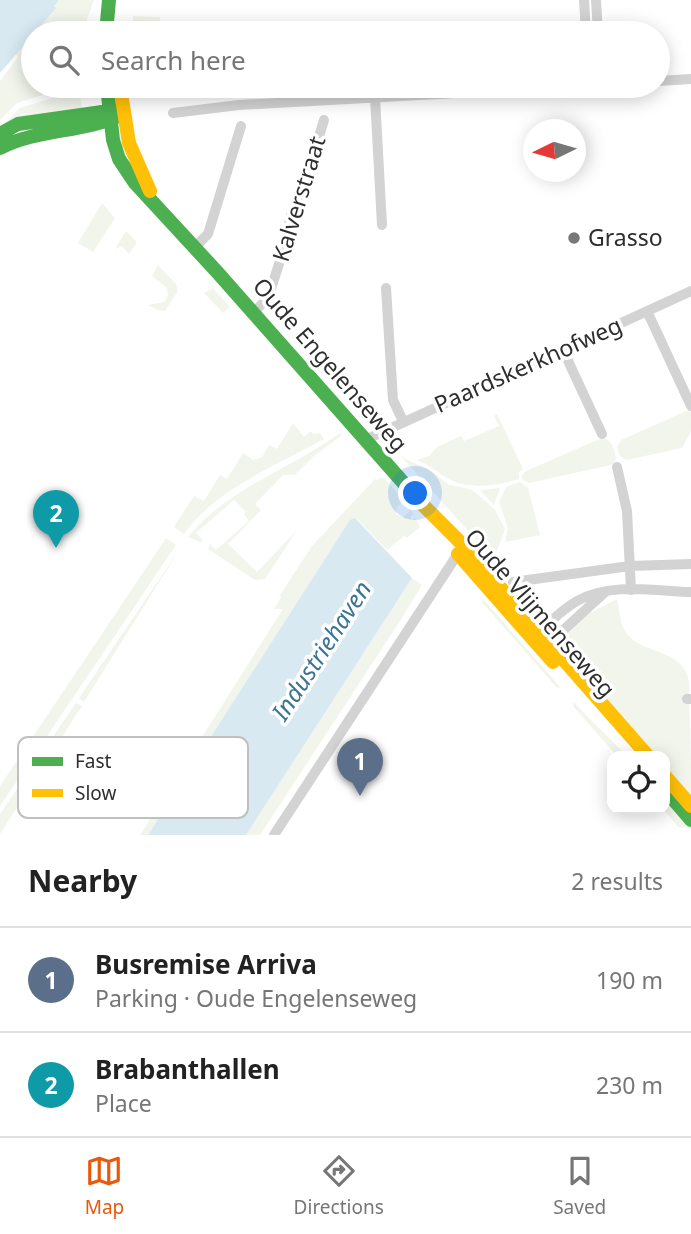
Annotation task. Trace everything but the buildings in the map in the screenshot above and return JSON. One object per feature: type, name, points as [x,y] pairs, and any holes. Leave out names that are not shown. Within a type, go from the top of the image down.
[{"type":"street","points":[[107,21],[108,0]]},
{"type":"street","points":[[116,21],[117,0]]},
{"type":"street","points":[[584,0],[585,21]]},
{"type":"street","points":[[596,0],[597,21]]},
{"type":"street","points":[[670,80],[691,79]]},
{"type":"street","points":[[110,98],[114,116]]},
{"type":"street","points":[[114,116],[118,98]]},
{"type":"street","points":[[173,113],[231,106],[360,98]]},
{"type":"street","points":[[376,98],[382,225]]},
{"type":"street","points":[[0,134],[18,124],[114,116]]},
{"type":"street","points":[[0,148],[20,138],[114,116]]},
{"type":"street","name":"Oude Engelenseweg","points":[[114,116],[157,205],[460,550]]},
{"type":"street","name":"Kalverstraat","points":[[253,313],[268,299],[324,120]]},
{"type":"street","points":[[195,247],[208,234],[241,126]]},
{"type":"street","points":[[386,288],[393,400],[404,421]]},
{"type":"street","name":"Paardskerkhofweg","points":[[365,440],[691,291]]},
{"type":"street","points":[[647,311],[691,406]]},
{"type":"street","points":[[563,350],[602,434]]},
{"type":"street","points":[[617,467],[627,511],[631,590]]},
{"type":"street","points":[[274,835],[460,550]]},
{"type":"street","name":"Oude Vlijmenseweg","points":[[460,550],[535,634],[631,751]]},
{"type":"street","points":[[513,582],[630,566],[691,564]]},
{"type":"street","points":[[535,634],[579,599],[594,593],[631,590],[691,592]]},
{"type":"street","points":[[545,647],[606,592]]},
{"type":"street","name":"Oude Vlijmenseweg","points":[[545,647],[643,751]]},
{"type":"street","points":[[670,782],[691,806]]},
{"type":"street","points":[[670,796],[691,820]]},
{"type":"shaded area","points":[[59,0],[94,0],[87,19],[44,21]]},
{"type":"shaded area","points":[[133,16],[160,17],[160,21],[133,21]]},
{"type":"shaded area","points":[[21,47],[21,98],[33,98],[17,103],[0,120],[0,81],[18,57],[15,54]]},
{"type":"shaded area","points":[[52,98],[81,98],[82,110],[2,126],[20,108]]},
{"type":"shaded area","points":[[102,203],[115,218],[93,252],[78,243]]},
{"type":"shaded area","points":[[126,231],[137,242],[129,254],[122,246],[115,249]]},
{"type":"shaded area","points":[[158,265],[176,284],[178,291],[165,311],[148,305],[164,302],[168,295],[167,288],[152,276]]},
{"type":"shaded area","points":[[213,288],[230,307],[223,313],[204,293]]},
{"type":"shaded area","points":[[691,409],[691,431],[682,448],[626,460],[620,456],[617,447],[621,440]]},
{"type":"shaded area","points":[[497,414],[523,469],[519,472],[519,479],[494,485],[468,485],[451,480],[417,460],[429,456],[437,447],[461,436],[464,441],[499,426],[494,416]]},
{"type":"shaded area","points":[[293,423],[304,437],[311,431],[313,434],[320,433],[324,439],[230,491],[197,518],[184,534],[174,527],[194,496],[204,501],[220,475],[227,479],[243,453],[253,460],[262,457],[269,445],[277,449]]},
{"type":"shaded area","points":[[340,433],[342,435],[314,456],[295,475],[283,475],[255,504],[261,510],[228,544],[257,572],[297,530],[265,579],[255,580],[208,549],[210,544],[216,550],[249,521],[244,514],[246,512],[234,500],[196,533],[203,540],[200,542],[188,537],[204,520],[241,492]]},
{"type":"shaded area","points":[[602,438],[609,441],[614,448],[616,459],[611,465],[529,483],[522,479],[526,471]]},
{"type":"shaded area","points":[[398,453],[428,469],[449,485],[470,489],[495,510],[505,529],[495,556],[490,555]]},
{"type":"shaded area","points":[[384,478],[404,501],[396,508],[396,514],[403,517],[411,510],[413,514],[410,517],[412,520],[415,518],[420,527],[387,550],[356,518],[212,737],[202,737],[283,609],[274,609],[312,546],[375,479]]},
{"type":"shaded area","points":[[520,482],[528,488],[540,535],[505,542],[508,528],[499,502],[506,487]]},
{"type":"shaded area","points":[[500,488],[494,505],[480,490]]},
{"type":"shaded area","points":[[166,538],[176,545],[47,737],[33,737]]},
{"type":"shaded area","points":[[181,547],[84,702],[79,698]]},
{"type":"shaded area","points":[[412,578],[422,585],[400,621],[260,835],[246,835]]},
{"type":"shaded area","points":[[617,599],[622,624],[631,638],[665,654],[680,664],[686,672],[689,688],[691,797],[670,773],[670,751],[651,751],[557,646],[556,642],[586,615]]},
{"type":"shaded area","points":[[484,600],[560,687],[558,689],[481,601]]},
{"type":"shaded area","points":[[574,702],[621,751],[613,751],[573,706]]},
{"type":"shaded area","points":[[76,703],[82,706],[62,737],[53,737]]},
{"type":"shaded area","points":[[18,759],[18,779],[0,806],[0,786]]},
{"type":"shaded area","points":[[18,788],[18,806],[0,834],[0,814]]},
{"type":"shaded area","points":[[670,806],[686,825],[683,828],[678,827],[667,814],[670,814]]},
{"type":"shaded area","points":[[151,818],[159,818],[148,835],[140,835]]},
{"type":"water","points":[[0,0],[59,0],[45,21],[21,21],[21,49],[0,73]]},
{"type":"water","name":"Industriehaven","points":[[355,518],[412,578],[246,835],[148,835],[159,818],[248,818],[248,737],[211,737],[350,520]]},
{"type":"traffic: fast","points":[[107,21],[109,0]]},
{"type":"traffic: fast","points":[[108,98],[113,140],[119,159],[135,183],[423,505]]},
{"type":"traffic: fast","points":[[0,134],[18,124],[109,111],[118,113]]},
{"type":"traffic: fast","points":[[0,148],[30,137],[93,125],[123,114]]},
{"type":"traffic: fast","points":[[673,799],[691,820]]},
{"type":"traffic: slow","points":[[122,98],[129,143],[150,191]]},
{"type":"traffic: slow","points":[[423,505],[463,545],[644,751]]},
{"type":"traffic: slow","points":[[458,554],[553,662]]},
{"type":"traffic: slow","points":[[670,782],[691,806]]},
{"type":"place","name":"Grasso","points":[[574,238]]},
{"type":"place","name":"Brabanthallen","points":[[56,548]]},
{"type":"place","name":"Busremise Arriva","points":[[360,796]]}]
